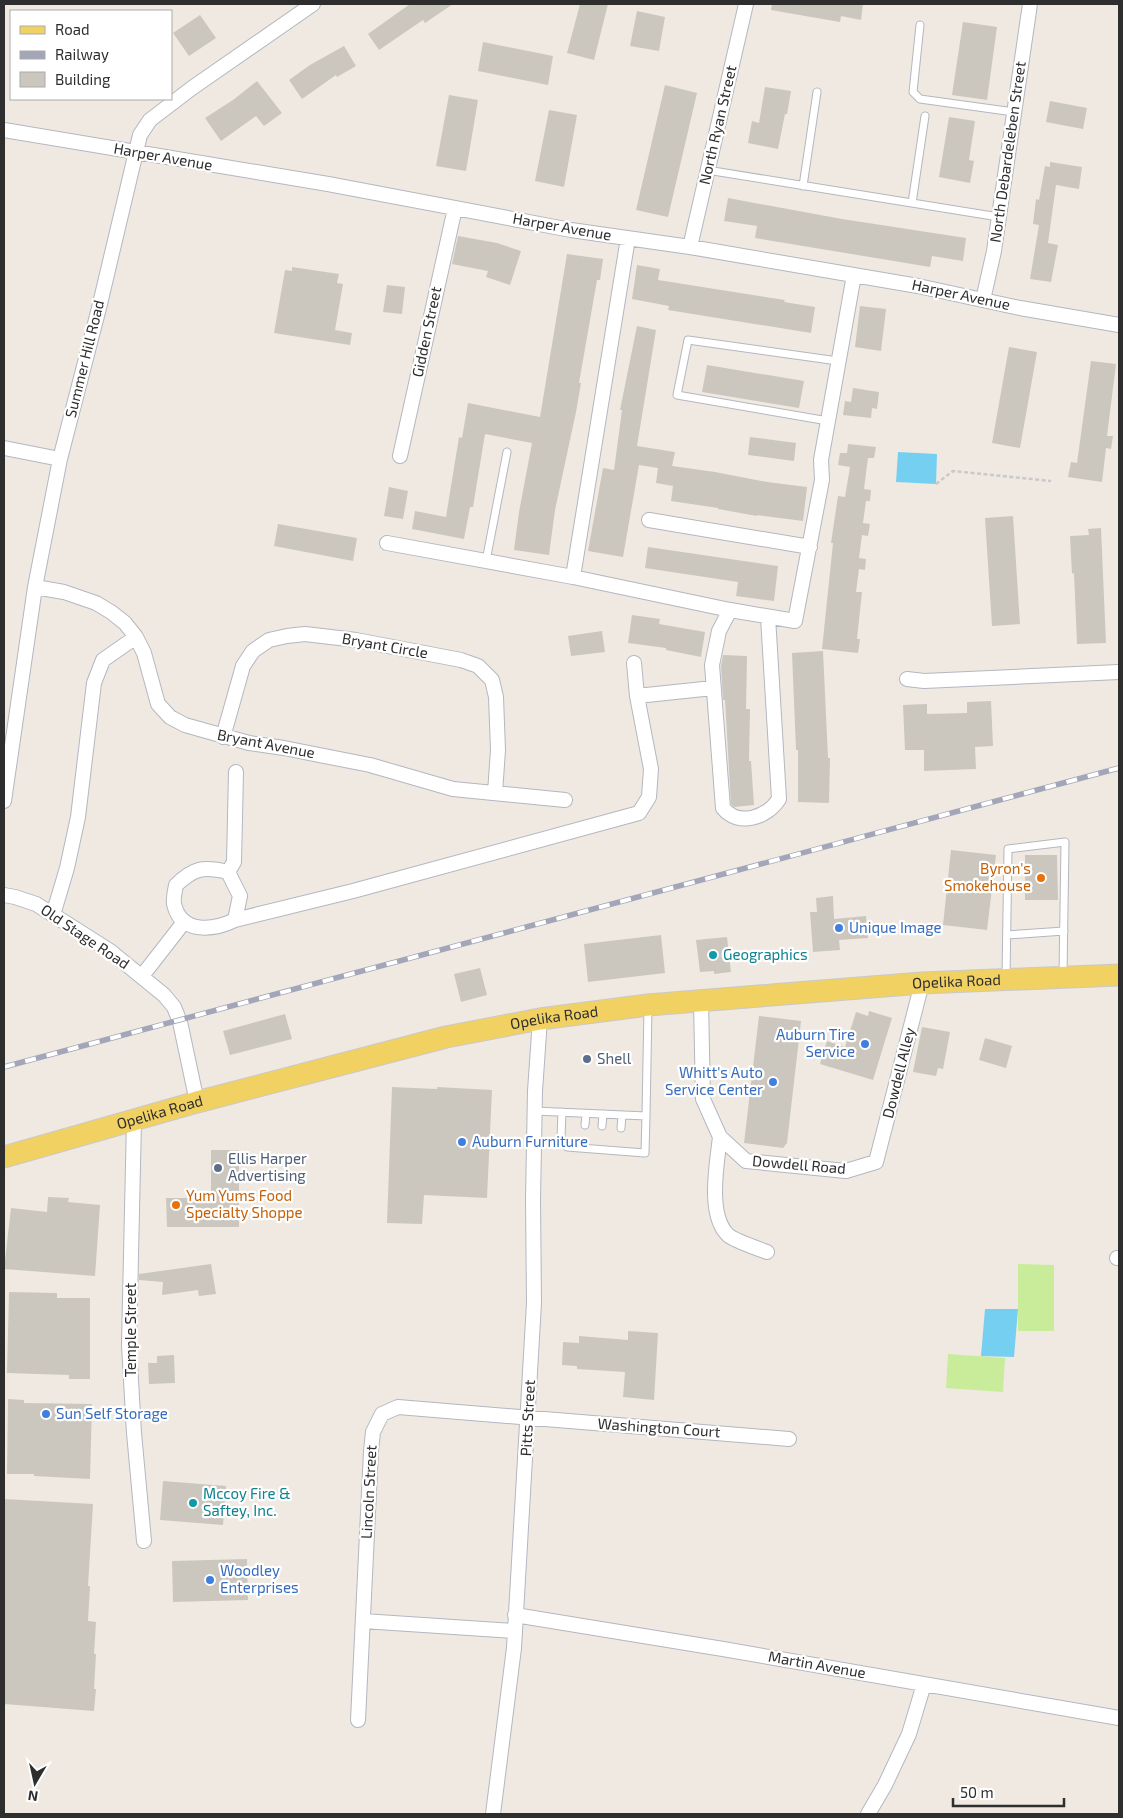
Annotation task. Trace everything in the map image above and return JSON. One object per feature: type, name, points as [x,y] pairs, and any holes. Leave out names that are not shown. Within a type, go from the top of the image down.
[{"type":"main road","name":"Opelika Road","points":[[4,1157],[197,1102],[446,1037],[540,1019],[648,1005],[922,983],[1119,975]]},
{"type":"street","name":"Summer Hill Road","points":[[4,801],[35,586],[60,459],[140,135],[150,120],[192,88],[313,4]]},
{"type":"street","name":"North Ryan Street","points":[[690,247],[746,4]]},
{"type":"street","name":"North Debardeleben Street","points":[[984,300],[1030,4]]},
{"type":"street","name":"Harper Avenue","points":[[4,130],[328,184],[571,230],[690,247],[918,286],[1020,308],[1119,325]]},
{"type":"street","name":"Gidden Street","points":[[400,456],[454,208]]},
{"type":"street","points":[[573,577],[628,238]]},
{"type":"street","points":[[387,543],[573,577],[795,622],[822,480],[821,460],[854,275]]},
{"type":"street","points":[[4,448],[60,459]]},
{"type":"street","points":[[649,520],[810,547]]},
{"type":"street","name":"Bryant Avenue","points":[[35,586],[64,592],[96,603],[125,623],[136,637],[144,654],[158,704],[170,717],[185,725],[249,744],[284,748],[370,765],[453,789],[565,800]]},
{"type":"street","points":[[730,610],[719,631],[712,665],[713,688],[723,808],[730,816],[740,819],[767,812],[773,808],[779,799],[768,617]]},
{"type":"street","name":"Bryant Circle","points":[[223,737],[243,666],[253,651],[269,640],[305,634],[356,640],[461,660],[478,666],[492,680],[496,698],[498,750],[495,793]]},
{"type":"street","points":[[53,915],[68,868],[78,816],[94,683],[103,660],[136,637]]},
{"type":"street","points":[[228,872],[202,868],[190,872],[176,885],[174,903],[178,914],[184,922],[203,929],[222,926],[236,920],[353,891],[639,813],[649,797],[651,769],[637,696],[634,663]]},
{"type":"street","points":[[907,679],[924,681],[1119,672]]},
{"type":"street","points":[[637,696],[713,688]]},
{"type":"street","points":[[228,872],[234,862],[236,772]]},
{"type":"street","points":[[228,872],[240,896],[236,920]]},
{"type":"street","name":"Old Stage Road","points":[[4,895],[36,904],[110,951],[164,994],[174,1007],[180,1022],[197,1102]]},
{"type":"street","points":[[142,976],[184,922]]},
{"type":"street","name":"Dowdell Alley","points":[[876,1162],[922,983]]},
{"type":"street","name":"Dowdell Road","points":[[701,1001],[703,1100],[720,1136],[746,1161],[846,1171],[876,1162]]},
{"type":"street","name":"Pitts Street","points":[[493,1814],[514,1648],[528,1418],[534,1302],[533,1199],[540,1019]]},
{"type":"street","name":"Temple Street","points":[[134,1120],[128,1345],[144,1541]]},
{"type":"street","points":[[720,1136],[715,1180],[716,1215],[728,1236],[767,1252]]},
{"type":"street","name":"Lincoln Street","points":[[358,1720],[372,1441],[373,1432],[382,1414],[398,1407],[528,1418]]},
{"type":"street","name":"Washington Court","points":[[528,1418],[789,1439]]},
{"type":"street","name":"Martin Avenue","points":[[515,1615],[1119,1718]]},
{"type":"street","points":[[363,1621],[515,1631]]},
{"type":"street","points":[[868,1814],[885,1785],[909,1734],[924,1684]]},
{"type":"lane","points":[[920,26],[913,92],[916,96],[920,99],[1014,112]]},
{"type":"lane","points":[[803,186],[817,92]]},
{"type":"lane","points":[[912,203],[925,116]]},
{"type":"lane","points":[[707,170],[998,217]]},
{"type":"lane","points":[[828,421],[677,395],[688,340],[838,361]]},
{"type":"lane","points":[[486,561],[507,452]]},
{"type":"lane","points":[[1006,980],[1008,849],[1065,842],[1063,978]]},
{"type":"lane","points":[[1007,934],[1064,931]]},
{"type":"lane","points":[[562,1112],[561,1137],[567,1147],[584,1145],[619,1147],[645,1152],[648,1005]]},
{"type":"lane","points":[[535,1111],[646,1116]]},
{"type":"lane","points":[[585,1125],[586,1114]]},
{"type":"lane","points":[[602,1126],[603,1114]]},
{"type":"lane","points":[[621,1128],[622,1116]]},
{"type":"path","points":[[936,484],[953,471],[1051,481]]},
{"type":"green space","points":[[1018,1264],[1054,1265],[1054,1331],[1018,1331]]},
{"type":"green space","points":[[948,1354],[1005,1358],[1003,1392],[946,1388]]},
{"type":"water","points":[[898,452],[937,454],[936,484],[896,482]]},
{"type":"water","points":[[985,1309],[1018,1309],[1014,1357],[981,1356]]},
{"type":"building","points":[[410,4],[453,4],[425,23],[423,20],[379,50],[368,34]]},
{"type":"building","points":[[580,4],[608,4],[594,60],[567,53]]},
{"type":"building","points":[[772,4],[863,4],[861,20],[841,16],[840,22],[771,10]]},
{"type":"building","points":[[637,11],[665,17],[659,51],[630,46]]},
{"type":"building","points":[[200,15],[216,38],[189,56],[173,33]]},
{"type":"building","points":[[963,22],[997,27],[987,100],[952,95]]},
{"type":"building","points":[[483,42],[553,56],[548,85],[478,71]]},
{"type":"building","points":[[344,46],[356,66],[337,77],[336,75],[302,99],[289,80],[310,65]]},
{"type":"building","points":[[257,81],[282,113],[264,126],[256,116],[221,141],[205,118],[233,100]]},
{"type":"building","points":[[665,85],[697,93],[668,217],[636,210]]},
{"type":"building","points":[[765,87],[791,91],[778,149],[748,143],[752,121],[759,123]]},
{"type":"building","points":[[449,95],[478,100],[466,171],[436,166]]},
{"type":"building","points":[[1050,101],[1087,108],[1083,129],[1046,122]]},
{"type":"building","points":[[549,110],[577,115],[564,187],[535,181]]},
{"type":"building","points":[[949,117],[975,121],[969,160],[974,161],[970,183],[939,177]]},
{"type":"building","points":[[1050,162],[1082,167],[1079,189],[1056,185],[1048,243],[1058,245],[1051,282],[1030,279],[1039,225],[1033,224],[1036,199],[1039,200],[1045,166],[1050,167]]},
{"type":"building","points":[[728,198],[842,219],[966,238],[963,261],[932,256],[930,267],[755,238],[757,226],[724,221]]},
{"type":"building","points":[[458,236],[497,243],[521,251],[510,285],[486,277],[488,271],[452,264]]},
{"type":"building","points":[[567,254],[603,259],[600,280],[597,280],[579,383],[581,383],[576,412],[555,510],[549,555],[514,550],[532,443],[485,434],[473,507],[470,507],[464,539],[412,529],[415,511],[446,517],[459,437],[462,438],[468,403],[540,417]]},
{"type":"building","points":[[637,265],[660,269],[658,280],[785,300],[784,302],[815,307],[811,333],[668,310],[669,306],[632,299]]},
{"type":"building","points":[[292,267],[339,274],[337,283],[343,284],[335,330],[352,333],[350,345],[274,333],[285,270],[292,271]]},
{"type":"building","points":[[387,285],[405,287],[402,314],[383,312]]},
{"type":"building","points":[[860,306],[886,309],[881,351],[855,347]]},
{"type":"building","points":[[637,326],[656,330],[637,446],[675,452],[672,466],[807,487],[803,521],[757,516],[671,501],[673,486],[656,483],[658,468],[639,465],[623,557],[588,551],[603,468],[614,470],[622,410],[620,410]]},
{"type":"building","points":[[1009,347],[1037,352],[1020,448],[992,443]]},
{"type":"building","points":[[1091,361],[1116,364],[1107,436],[1113,436],[1111,449],[1106,448],[1102,482],[1068,477],[1071,462],[1077,463]]},
{"type":"building","points":[[707,365],[804,381],[799,408],[702,392]]},
{"type":"building","points":[[853,388],[879,392],[877,409],[872,408],[871,418],[843,415],[845,401],[851,402]]},
{"type":"building","points":[[750,437],[796,443],[794,461],[748,455]]},
{"type":"building","points":[[848,444],[876,447],[874,458],[868,458],[864,489],[871,490],[870,501],[866,501],[863,523],[870,524],[868,536],[862,535],[859,558],[866,559],[865,570],[859,569],[856,592],[862,592],[857,639],[860,639],[858,653],[822,649],[833,543],[831,543],[838,496],[845,497],[850,467],[838,465],[840,453],[847,453]]},
{"type":"building","points":[[389,487],[408,491],[403,519],[384,516]]},
{"type":"building","points":[[1013,516],[1020,624],[992,626],[985,518]]},
{"type":"building","points":[[278,524],[357,538],[353,561],[274,546]]},
{"type":"building","points":[[1101,528],[1106,643],[1077,644],[1074,573],[1072,574],[1070,536],[1089,535],[1088,529]]},
{"type":"building","points":[[648,547],[778,566],[774,601],[736,596],[738,582],[645,568]]},
{"type":"building","points":[[632,615],[660,619],[659,624],[705,632],[701,657],[666,650],[666,648],[628,643]]},
{"type":"building","points":[[602,631],[605,652],[571,656],[568,636]]},
{"type":"building","points":[[823,651],[828,758],[830,758],[829,803],[798,802],[798,750],[796,750],[792,653]]},
{"type":"building","points":[[723,655],[747,656],[746,709],[750,709],[749,761],[751,761],[754,805],[734,807],[731,804],[725,700],[723,700],[721,666]]},
{"type":"building","points":[[991,701],[993,746],[975,747],[976,769],[924,771],[924,750],[905,750],[903,705],[927,704],[927,714],[967,713],[967,702]]},
{"type":"building","points":[[951,850],[996,855],[987,930],[943,925]]},
{"type":"building","name":"Byron's Smokehouse","points":[[1025,855],[1057,855],[1058,900],[1025,900]]},
{"type":"building","name":"Unique Image","points":[[833,896],[834,919],[866,916],[868,938],[839,940],[840,950],[813,952],[810,912],[817,912],[816,898]]},
{"type":"building","points":[[661,935],[665,973],[588,982],[584,944]]},
{"type":"building","name":"Geographics","points":[[727,937],[731,972],[714,974],[714,971],[700,972],[696,940]]},
{"type":"building","points":[[480,968],[487,995],[461,1002],[454,974]]},
{"type":"building","name":"Auburn Tire Service","points":[[869,1011],[892,1018],[873,1080],[820,1064],[827,1041],[845,1047],[856,1012],[868,1016]]},
{"type":"building","points":[[285,1014],[292,1039],[230,1055],[223,1031]]},
{"type":"building","name":"Whitt's Auto Service Center","points":[[759,1016],[801,1021],[787,1143],[783,1148],[744,1143]]},
{"type":"building","points":[[922,1027],[950,1032],[943,1069],[938,1068],[936,1076],[913,1072]]},
{"type":"building","points":[[985,1038],[1012,1046],[1006,1068],[979,1060]]},
{"type":"building","points":[[392,1087],[492,1090],[487,1198],[424,1195],[422,1224],[387,1223]]},
{"type":"building","points":[[211,1150],[239,1150],[239,1227],[167,1227],[166,1198],[211,1198]]},
{"type":"building","points":[[48,1197],[69,1198],[68,1202],[100,1205],[95,1276],[4,1269],[11,1208],[47,1212]]},
{"type":"building","points":[[211,1264],[216,1294],[199,1296],[198,1290],[162,1295],[163,1282],[139,1280],[139,1274]]},
{"type":"building","points":[[9,1292],[57,1293],[57,1298],[90,1298],[90,1379],[69,1379],[69,1375],[7,1373]]},
{"type":"building","points":[[628,1331],[658,1333],[654,1400],[623,1397],[625,1372],[577,1369],[577,1366],[562,1365],[563,1342],[579,1343],[579,1336],[628,1340]]},
{"type":"building","points":[[174,1355],[175,1383],[149,1384],[148,1363],[157,1363],[157,1356]]},
{"type":"building","points":[[8,1399],[24,1400],[24,1403],[92,1404],[90,1479],[34,1476],[34,1474],[7,1474]]},
{"type":"building","name":"Mccoy Fire & Saftey, Inc.","points":[[163,1481],[226,1486],[223,1525],[160,1520]]},
{"type":"building","points":[[4,1499],[93,1504],[88,1621],[96,1622],[94,1689],[96,1689],[94,1711],[4,1704]]},
{"type":"building","name":"Woodley Enterprises","points":[[247,1559],[248,1600],[173,1602],[172,1561]]},
{"type":"railway","points":[[4,1067],[1119,768]]},
{"type":"place","name":"Byron's Smokehouse","points":[[1041,878]]},
{"type":"place","name":"Unique Image","points":[[839,928]]},
{"type":"place","name":"Geographics","points":[[713,955]]},
{"type":"place","name":"Auburn Tire Service","points":[[865,1044]]},
{"type":"place","name":"Shell","points":[[587,1059]]},
{"type":"place","name":"Whitt's Auto Service Center","points":[[773,1082]]},
{"type":"place","name":"Auburn Furniture","points":[[462,1142]]},
{"type":"place","name":"Ellis Harper Advertising","points":[[218,1168]]},
{"type":"place","name":"Yum Yums Food Specialty Shoppe","points":[[176,1205]]},
{"type":"place","name":"Sun Self Storage","points":[[46,1414]]},
{"type":"place","name":"Mccoy Fire & Saftey, Inc.","points":[[193,1503]]},
{"type":"place","name":"Woodley Enterprises","points":[[210,1580]]}]
